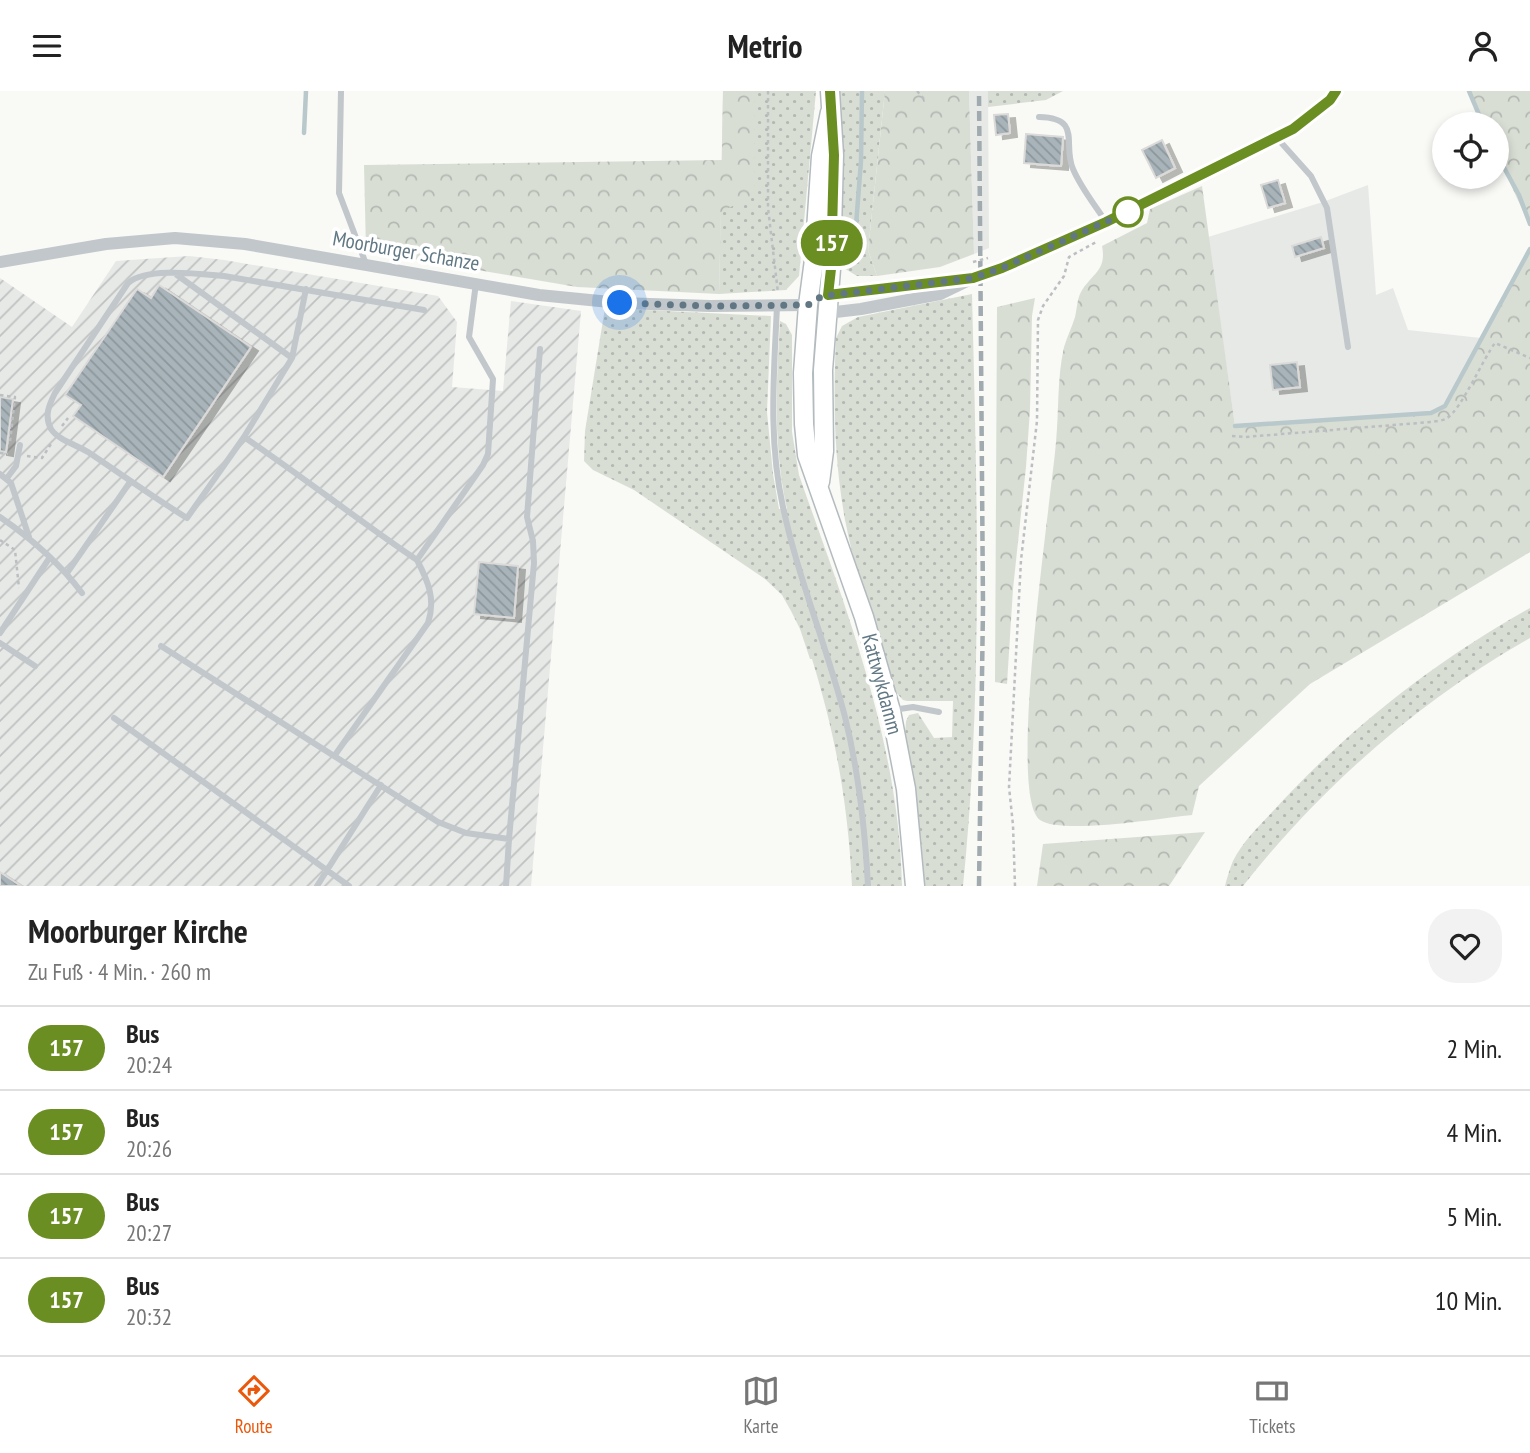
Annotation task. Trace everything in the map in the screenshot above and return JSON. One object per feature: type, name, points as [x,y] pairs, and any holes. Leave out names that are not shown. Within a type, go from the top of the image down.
[{"type":"main road","points":[[830,91],[830,111]]},
{"type":"main road","name":"Kattwykdamm","points":[[820,488],[824,451],[822,397],[831,269],[834,155],[830,111]]},
{"type":"main road","name":"Kattwykdamm","points":[[830,111],[821,156],[803,373],[807,456],[864,617],[891,711],[906,789],[915,886]]},
{"type":"main road","points":[[808,305],[817,311],[828,304]]},
{"type":"street","points":[[828,304],[989,273],[1106,222],[1277,138],[1312,116],[1336,91]]},
{"type":"street","name":"Moorburger Schanze","points":[[0,262],[106,244],[175,238],[245,244],[539,295],[620,303],[808,305]]},
{"type":"street","points":[[828,304],[861,309],[940,294],[973,278]]},
{"type":"lane","points":[[341,91],[339,193],[366,264]]},
{"type":"lane","points":[[1039,117],[1056,119],[1065,127],[1070,141],[1072,167],[1106,222]]},
{"type":"lane","points":[[1277,138],[1311,176],[1327,208],[1348,347]]},
{"type":"lane","points":[[176,274],[292,358]]},
{"type":"lane","points":[[306,289],[292,358],[244,437],[187,518],[86,451],[57,435],[49,422],[48,407],[55,393],[128,283],[137,277],[176,274],[224,276],[306,289],[424,310]]},
{"type":"lane","points":[[417,560],[488,454],[493,379],[469,337],[476,282]]},
{"type":"lane","points":[[777,306],[772,412],[775,458],[792,541],[845,719],[859,782],[868,886]]},
{"type":"lane","points":[[506,886],[534,563],[533,541],[527,517],[540,349]]},
{"type":"lane","points":[[244,437],[321,489],[417,560],[428,582],[432,597],[432,611],[428,623],[335,755]]},
{"type":"lane","points":[[20,445],[14,470],[3,476],[18,501],[29,537]]},
{"type":"lane","points":[[67,573],[130,482]]},
{"type":"lane","points":[[0,517],[29,537],[67,573],[82,593]]},
{"type":"lane","points":[[1,630],[50,557]]},
{"type":"lane","points":[[0,643],[36,666]]},
{"type":"lane","points":[[161,646],[438,822],[466,833],[509,839]]},
{"type":"lane","points":[[891,711],[914,707],[939,712]]},
{"type":"lane","points":[[114,718],[349,886]]},
{"type":"lane","points":[[317,886],[382,785]]},
{"type":"path","points":[[768,91],[768,208],[779,289],[777,306]]},
{"type":"path","points":[[917,91],[924,99]]},
{"type":"path","points":[[1014,886],[1009,787],[1021,560],[1037,421],[1038,320],[1043,306],[1064,276],[1068,259],[1100,240],[1106,222]]},
{"type":"path","points":[[963,265],[988,258]]},
{"type":"path","points":[[1232,436],[1404,424],[1448,418],[1457,408],[1486,355],[1496,343],[1530,358]]},
{"type":"path","points":[[0,395],[15,397],[8,454]]},
{"type":"path","points":[[0,453],[41,458],[68,418]]},
{"type":"path","points":[[0,540],[15,550],[19,589]]},
{"type":"shaded area","points":[[969,91],[988,91],[989,248],[974,254]]},
{"type":"shaded area","points":[[1368,185],[1376,295],[1393,288],[1408,330],[1481,338],[1445,406],[1431,413],[1235,426],[1208,237],[1323,202]]},
{"type":"shaded area","points":[[189,256],[438,296],[457,322],[452,387],[503,391],[511,301],[581,311],[531,886],[0,886],[0,278],[72,327],[116,261]]},
{"type":"green space","points":[[723,91],[816,91],[799,276],[786,290],[719,294]]},
{"type":"green space","points":[[723,91],[754,91],[754,195],[721,212],[719,294],[577,287],[366,251],[364,165],[722,160]]},
{"type":"green space","points":[[839,91],[885,91],[868,250],[877,276],[857,276],[837,264]]},
{"type":"green space","points":[[885,91],[969,91],[974,254],[940,267],[877,276],[868,250]]},
{"type":"green space","points":[[988,91],[1063,91],[1046,100],[988,107]]},
{"type":"green space","points":[[1469,91],[1530,91],[1530,226],[1509,181],[1509,112],[1478,112]]},
{"type":"green space","points":[[1202,186],[1235,426],[1431,413],[1445,406],[1530,249],[1530,552],[1310,684],[1199,786],[1192,815],[1089,826],[1051,824],[1040,820],[1031,799],[1028,758],[1029,704],[1064,347],[1080,295],[1100,267],[1102,246],[1147,223],[1150,209]]},
{"type":"green space","points":[[972,294],[976,442],[976,664],[974,739],[963,886],[923,886],[922,850],[905,734],[906,721],[909,715],[918,713],[934,738],[952,737],[953,701],[907,701],[894,690],[861,585],[845,520],[835,429],[836,338],[842,326],[858,317]]},
{"type":"green space","points":[[1035,298],[1026,467],[1013,589],[1007,684],[995,682],[997,307]]},
{"type":"green space","points":[[605,308],[771,316],[767,412],[779,509],[787,509],[778,439],[780,321],[786,324],[792,335],[792,432],[799,475],[867,676],[891,779],[899,832],[902,886],[852,886],[844,799],[828,716],[812,659],[782,595],[765,579],[634,490],[593,470],[584,461],[585,431]]},
{"type":"green space","points":[[1530,608],[1530,638],[1450,689],[1374,748],[1305,814],[1243,886],[1225,886],[1233,861],[1246,840],[1331,752],[1426,674]]},
{"type":"green space","points":[[1205,832],[1169,886],[1037,886],[1043,844]]},
{"type":"building","points":[[1008,114],[1010,133],[996,135],[994,115]]},
{"type":"building","points":[[1026,134],[1063,137],[1061,166],[1024,163]]},
{"type":"building","points":[[1162,140],[1175,168],[1156,178],[1142,150]]},
{"type":"building","points":[[1278,180],[1285,203],[1268,208],[1261,185]]},
{"type":"building","points":[[1321,237],[1324,248],[1295,257],[1292,246]]},
{"type":"building","points":[[159,285],[251,347],[163,477],[73,416],[81,405],[65,395],[137,289],[151,298]]},
{"type":"building","points":[[1297,362],[1300,387],[1273,390],[1270,365]]},
{"type":"building","points":[[0,397],[13,399],[6,452],[0,451]]},
{"type":"building","points":[[479,562],[518,566],[514,618],[474,614]]},
{"type":"building","points":[[0,872],[21,886],[0,886]]},
{"type":"waterway","points":[[304,133],[306,91]]},
{"type":"waterway","points":[[854,251],[861,161],[862,91]]},
{"type":"waterway","points":[[1469,91],[1478,112]]},
{"type":"waterway","points":[[1509,177],[1530,224]]},
{"type":"waterway","points":[[1235,426],[1431,413],[1445,406],[1530,249]]},
{"type":"railway","points":[[979,91],[983,607],[979,886]]},
{"type":"bus line","name":"157","points":[[830,91],[834,155],[828,295],[973,278],[1002,268],[1106,222],[1293,129],[1312,116],[1336,91]]},
{"type":"route","points":[[620,303],[808,305],[822,296],[973,278],[1002,268],[1128,212]]}]
